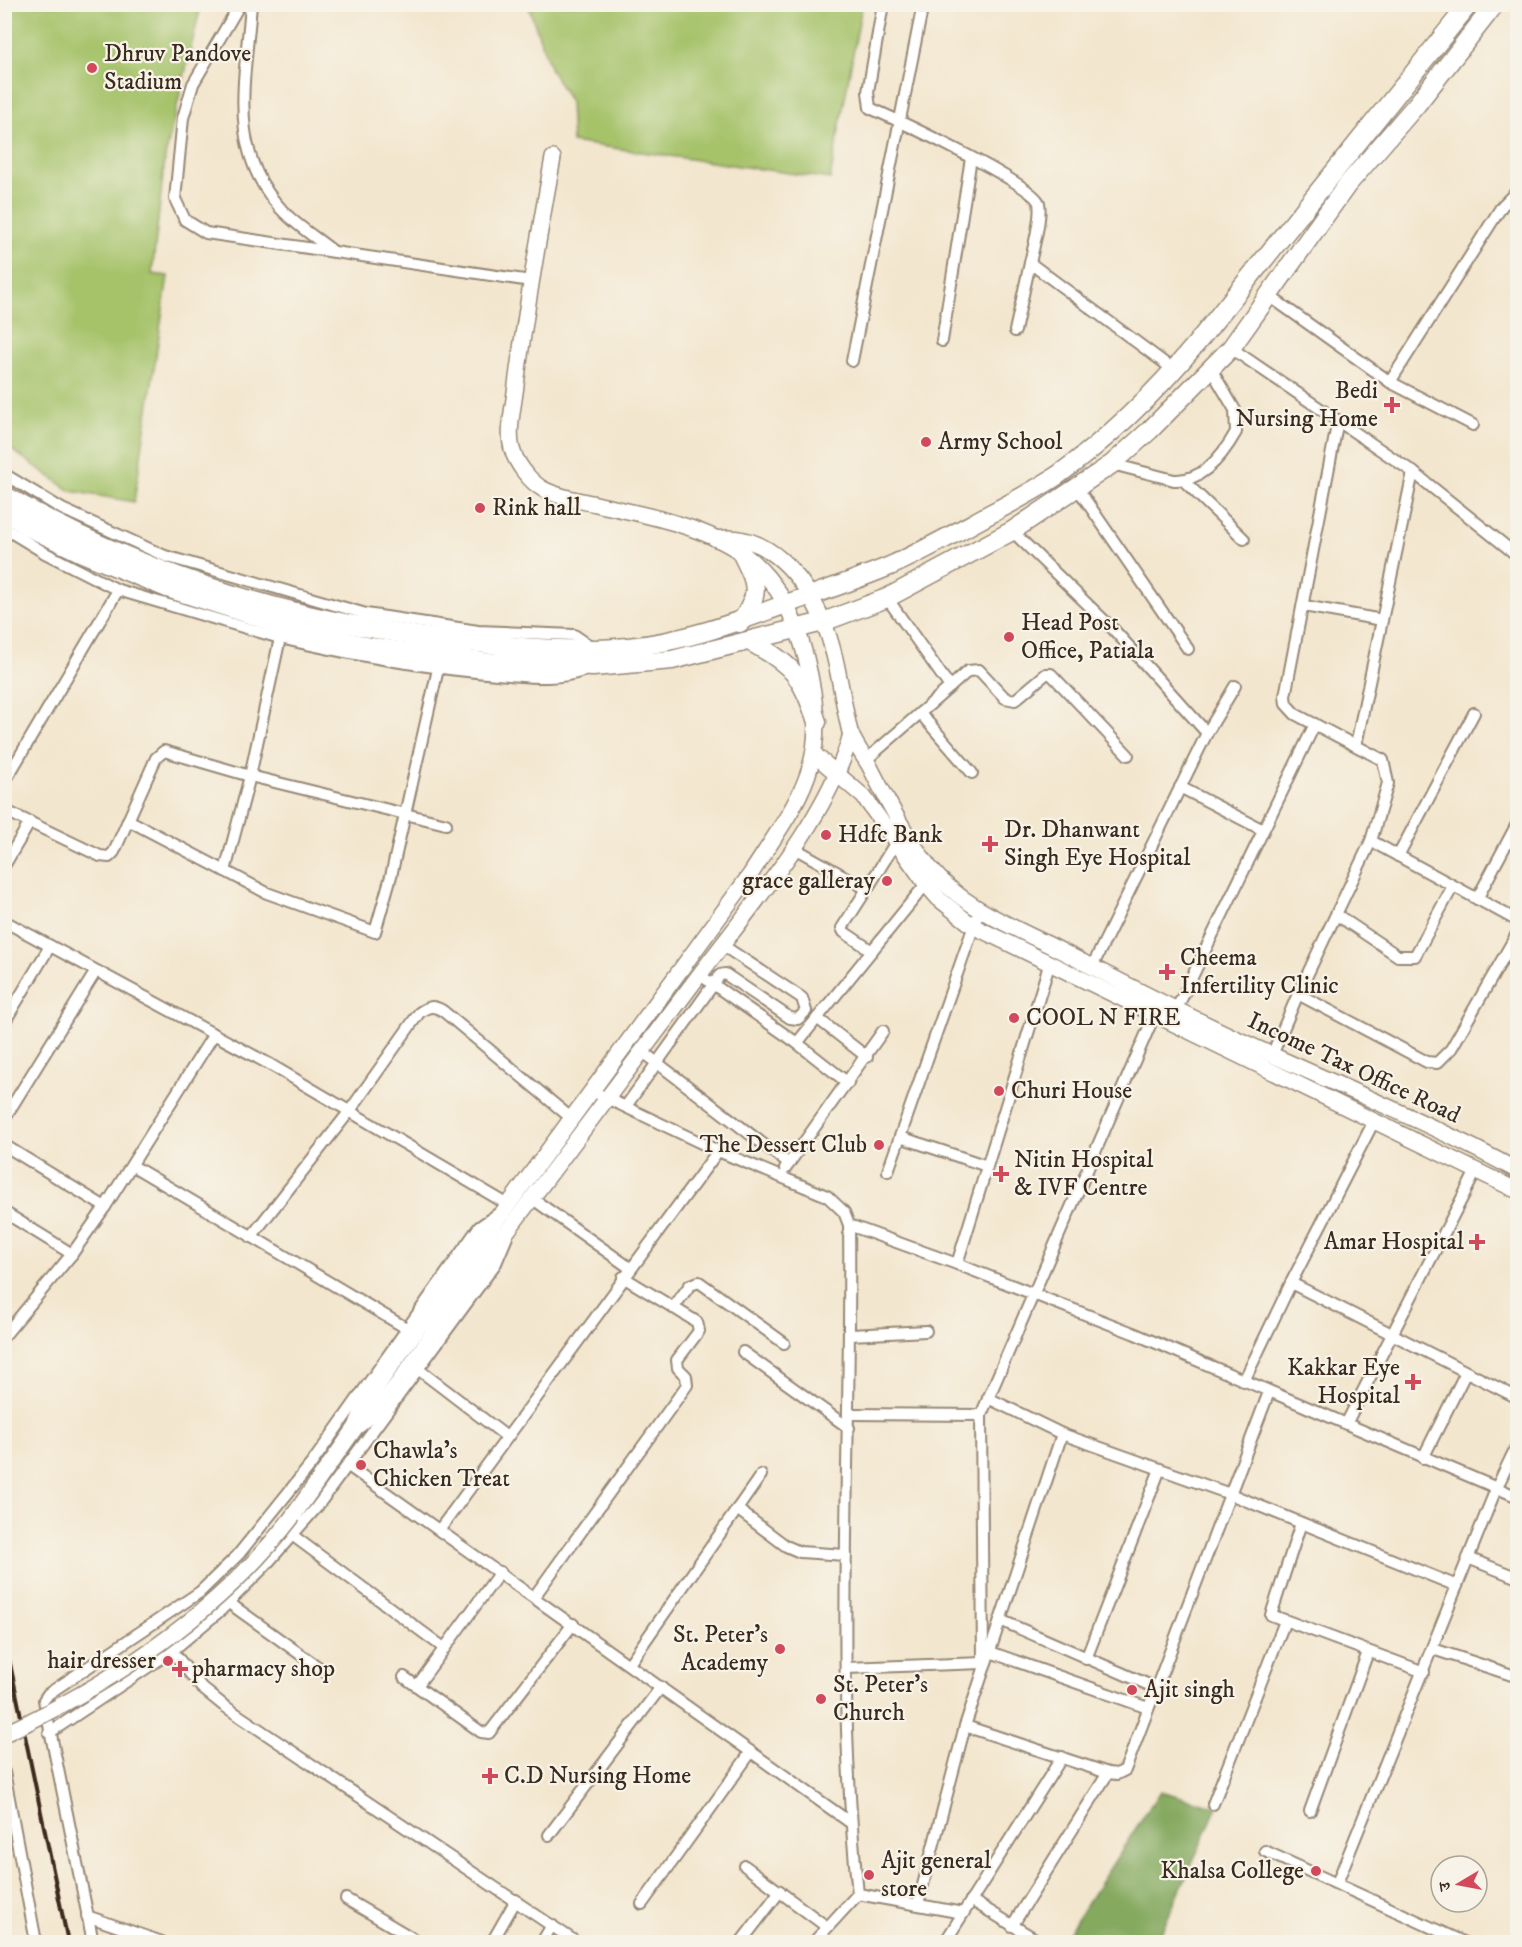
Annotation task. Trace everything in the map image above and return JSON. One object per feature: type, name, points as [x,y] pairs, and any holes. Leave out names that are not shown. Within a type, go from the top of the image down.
[{"type":"main road","points":[[4,511],[73,549],[128,573],[283,624],[370,647],[513,664],[593,667],[672,660],[823,622],[887,598],[1012,531],[1078,489],[1112,464],[1231,348],[1347,185],[1417,104],[1496,4]]},
{"type":"main road","points":[[4,495],[62,527],[283,624],[332,621],[427,638],[500,645],[593,649],[629,647],[669,640],[740,622],[893,565],[1038,487],[1059,474],[1105,435],[1174,370],[1269,257],[1464,8]]},
{"type":"main road","points":[[4,1734],[48,1713],[151,1651],[243,1574],[293,1516],[356,1427],[366,1402],[756,866],[798,802],[815,755],[817,722],[812,684],[798,629],[766,576],[741,552],[716,539],[657,518],[565,497],[541,489],[526,474],[512,449],[512,424],[531,281],[553,158]]},
{"type":"main road","points":[[356,1427],[374,1413],[444,1314],[643,1052],[706,979],[722,945],[794,848],[838,773],[851,734],[847,710],[823,622],[795,575],[768,549],[750,540],[733,537],[716,539]]},
{"type":"main road","points":[[740,622],[753,604],[757,589],[741,552]]},
{"type":"main road","points":[[750,642],[781,659],[793,670],[807,692],[817,722]]},
{"type":"main road","name":"Income Tax Office Road","points":[[851,734],[929,866],[943,882],[979,911],[1176,1010],[1207,1032],[1272,1055],[1350,1088],[1518,1171]]},
{"type":"main road","points":[[815,755],[864,798],[926,884],[939,899],[973,926],[1050,962],[1154,1016],[1207,1032],[1374,1121],[1518,1191]]},
{"type":"street","points":[[240,4],[193,84],[187,102],[176,187],[178,210],[185,220],[206,233],[531,281]]},
{"type":"street","points":[[251,4],[243,119],[246,147],[256,173],[282,211],[337,254]]},
{"type":"street","points":[[883,4],[868,101],[870,108],[971,158],[1036,197],[1040,210],[1015,331]]},
{"type":"street","points":[[852,361],[898,120],[923,4]]},
{"type":"street","points":[[942,341],[971,158]]},
{"type":"street","points":[[1390,382],[1502,206],[1518,190]]},
{"type":"street","points":[[1030,263],[1174,370]]},
{"type":"street","points":[[1268,295],[1390,382],[1473,425]]},
{"type":"street","points":[[1231,348],[1413,472],[1518,556]]},
{"type":"street","points":[[1184,481],[1203,473],[1236,432],[1235,410],[1211,369]]},
{"type":"street","points":[[1272,1055],[1298,994],[1371,841],[1388,783],[1383,760],[1290,710],[1285,696],[1338,420]]},
{"type":"street","points":[[1112,464],[1184,481],[1244,538]]},
{"type":"street","points":[[1356,745],[1413,472]]},
{"type":"street","points":[[4,474],[62,510],[165,556],[366,614],[477,631],[574,636],[593,649]]},
{"type":"street","points":[[1078,489],[1188,649]]},
{"type":"street","points":[[4,528],[45,553],[118,590],[283,624],[438,669],[539,677],[572,675],[593,667]]},
{"type":"street","points":[[1012,531],[1114,630],[1207,733]]},
{"type":"street","points":[[4,783],[118,590]]},
{"type":"street","points":[[887,598],[950,687]]},
{"type":"street","points":[[1304,606],[1382,620]]},
{"type":"street","points":[[225,871],[250,776],[283,624]]},
{"type":"street","points":[[128,820],[280,899],[375,932],[438,669]]},
{"type":"street","points":[[866,760],[968,671],[980,670],[1005,698],[1015,700],[1046,674],[1051,674],[1128,755]]},
{"type":"street","points":[[1092,967],[1207,733],[1235,686]]},
{"type":"street","points":[[920,713],[972,773]]},
{"type":"street","points":[[1398,856],[1474,713]]},
{"type":"street","points":[[1176,1010],[1315,724]]},
{"type":"street","points":[[4,810],[105,858],[114,852],[156,758],[164,750],[250,776],[446,824]]},
{"type":"street","points":[[1180,787],[1263,830]]},
{"type":"street","points":[[4,866],[30,822]]},
{"type":"street","points":[[1477,899],[1516,827]]},
{"type":"street","points":[[1371,841],[1518,921]]},
{"type":"street","points":[[872,951],[844,932],[842,928],[896,842]]},
{"type":"street","points":[[794,848],[867,888]]},
{"type":"street","points":[[797,1043],[926,884]]},
{"type":"street","points":[[1337,915],[1398,956],[1415,956],[1453,886]]},
{"type":"street","points":[[888,1171],[979,911]]},
{"type":"street","points":[[4,921],[214,1034],[349,1112],[505,1208],[479,1227],[312,1463],[238,1555],[200,1592],[48,1694],[43,1707],[93,1942]]},
{"type":"street","points":[[1298,994],[1427,1062],[1437,1063],[1451,1049],[1518,932]]},
{"type":"street","points":[[626,1106],[656,1063],[706,979],[725,974],[790,1018],[798,1019],[806,1011],[802,998],[722,945]]},
{"type":"street","points":[[4,1023],[50,946]]},
{"type":"street","points":[[957,1264],[1050,962]]},
{"type":"street","points":[[4,1119],[96,971]]},
{"type":"street","points":[[706,979],[797,1043],[848,1083]]},
{"type":"street","points":[[252,1237],[349,1112],[419,1012],[427,1007],[435,1006],[571,1118]]},
{"type":"street","points":[[983,1667],[981,1415],[1154,1016]]},
{"type":"street","points":[[817,1018],[867,1057]]},
{"type":"street","points":[[780,1177],[867,1057],[883,1031]]},
{"type":"street","points":[[4,1336],[72,1254],[105,1207],[133,1166],[214,1034]]},
{"type":"street","points":[[643,1052],[789,1164]]},
{"type":"street","points":[[592,1091],[718,1151],[827,1196],[844,1212],[849,1225],[851,1335],[846,1668],[851,1823],[858,1894],[814,1942]]},
{"type":"street","points":[[1244,1381],[1374,1121]]},
{"type":"street","points":[[900,1137],[987,1166]]},
{"type":"street","points":[[4,1145],[105,1207]]},
{"type":"street","points":[[440,1529],[626,1273],[718,1151]]},
{"type":"street","points":[[133,1166],[406,1328]]},
{"type":"street","points":[[1346,1425],[1476,1171]]},
{"type":"street","points":[[533,1199],[626,1273],[699,1326],[699,1331],[677,1360],[678,1368],[687,1376],[687,1385],[534,1597]]},
{"type":"street","points":[[4,1212],[72,1254]]},
{"type":"street","points":[[849,1225],[1033,1293],[1518,1497]]},
{"type":"street","points":[[49,1733],[172,1651],[229,1602],[292,1535],[316,1508],[496,1263],[507,1234]]},
{"type":"street","points":[[674,1308],[690,1285],[699,1282],[784,1343]]},
{"type":"street","points":[[1291,1284],[1518,1398]]},
{"type":"street","points":[[851,1335],[926,1331]]},
{"type":"street","points":[[743,1352],[849,1428]]},
{"type":"street","points":[[417,1369],[507,1437]]},
{"type":"street","points":[[1423,1458],[1466,1372]]},
{"type":"street","points":[[965,1726],[1108,1773],[1117,1774],[1125,1770],[1269,1392]]},
{"type":"street","points":[[988,1398],[1062,1434],[1230,1494],[1457,1587]]},
{"type":"street","points":[[849,1414],[981,1415]]},
{"type":"street","points":[[918,1904],[983,1667],[990,1652],[1062,1434]]},
{"type":"street","points":[[1337,1883],[1496,1489],[1518,1443]]},
{"type":"street","points":[[347,1465],[851,1823]]},
{"type":"street","points":[[1086,1659],[1160,1469]]},
{"type":"street","points":[[629,1664],[761,1475]]},
{"type":"street","points":[[737,1509],[786,1546],[800,1552],[846,1555]]},
{"type":"street","points":[[1301,1523],[1271,1611],[1274,1617],[1424,1672]]},
{"type":"street","points":[[292,1535],[444,1648]]},
{"type":"street","points":[[1468,1558],[1518,1578]]},
{"type":"street","points":[[417,1686],[500,1572]]},
{"type":"street","points":[[229,1602],[325,1672]]},
{"type":"street","points":[[1000,1620],[1156,1688]]},
{"type":"street","points":[[1213,1804],[1285,1622]]},
{"type":"street","points":[[404,1677],[480,1732],[489,1733],[573,1624]]},
{"type":"street","points":[[1433,1649],[1518,1677]]},
{"type":"street","points":[[172,1651],[202,1688],[223,1705],[576,1942]]},
{"type":"street","points":[[990,1652],[1148,1708]]},
{"type":"street","points":[[1310,1811],[1368,1652]]},
{"type":"street","points":[[846,1668],[983,1667]]},
{"type":"street","points":[[549,1835],[662,1687]]},
{"type":"street","points":[[642,1904],[751,1752]]},
{"type":"street","points":[[945,1942],[1062,1757]]},
{"type":"street","points":[[4,1772],[36,1942]]},
{"type":"street","points":[[1012,1926],[1108,1773]]},
{"type":"street","points":[[1265,1851],[1463,1942]]},
{"type":"street","points":[[745,1866],[827,1927]]},
{"type":"street","points":[[741,1942],[780,1891]]},
{"type":"street","points":[[858,1894],[963,1913]]},
{"type":"street","points":[[346,1899],[419,1942]]},
{"type":"street","points":[[492,1942],[516,1900]]},
{"type":"street","points":[[971,1900],[1040,1942]]},
{"type":"street","points":[[87,1916],[162,1942]]},
{"type":"street","points":[[542,1942],[552,1925]]},
{"type":"green space","points":[[4,5],[201,5],[165,157],[152,274],[168,276],[134,502],[71,491],[5,445]]},
{"type":"green space","points":[[528,5],[862,5],[830,179],[572,142],[570,102],[551,70]]},
{"type":"green space","points":[[1160,1791],[1217,1807],[1157,1942],[1062,1942]]},
{"type":"railway","points":[[4,1635],[68,1942]]},
{"type":"place","name":"Dhruv Pandove Stadium","points":[[92,68]]},
{"type":"place","name":"Bedi Nursing Home","points":[[1392,405]]},
{"type":"place","name":"Army School","points":[[926,442]]},
{"type":"place","name":"Rink hall","points":[[480,508]]},
{"type":"place","name":"Head Post Office, Patiala","points":[[1009,637]]},
{"type":"place","name":"Hdfc Bank","points":[[826,835]]},
{"type":"place","name":"Dr. Dhanwant Singh Eye Hospital","points":[[990,844]]},
{"type":"place","name":"grace galleray","points":[[887,881]]},
{"type":"place","name":"Cheema Infertility Clinic","points":[[1167,972]]},
{"type":"place","name":"COOL N FIRE","points":[[1014,1018]]},
{"type":"place","name":"Churi House","points":[[999,1091]]},
{"type":"place","name":"The Dessert Club","points":[[879,1145]]},
{"type":"place","name":"Nitin Hospital & IVF Centre","points":[[1001,1174]]},
{"type":"place","name":"Amar Hospital","points":[[1477,1242]]},
{"type":"place","name":"Kakkar Eye Hospital","points":[[1413,1382]]},
{"type":"place","name":"Chawla's Chicken Treat","points":[[361,1465]]},
{"type":"place","name":"St. Peter's Academy","points":[[780,1649]]},
{"type":"place","name":"hair dresser","points":[[168,1661]]},
{"type":"place","name":"pharmacy shop","points":[[180,1669]]},
{"type":"place","name":"Ajit singh","points":[[1132,1690]]},
{"type":"place","name":"St. Peter's Church","points":[[821,1699]]},
{"type":"place","name":"C.D Nursing Home","points":[[490,1776]]},
{"type":"place","name":"Khalsa College","points":[[1316,1871]]},
{"type":"place","name":"Ajit general store","points":[[869,1875]]}]
